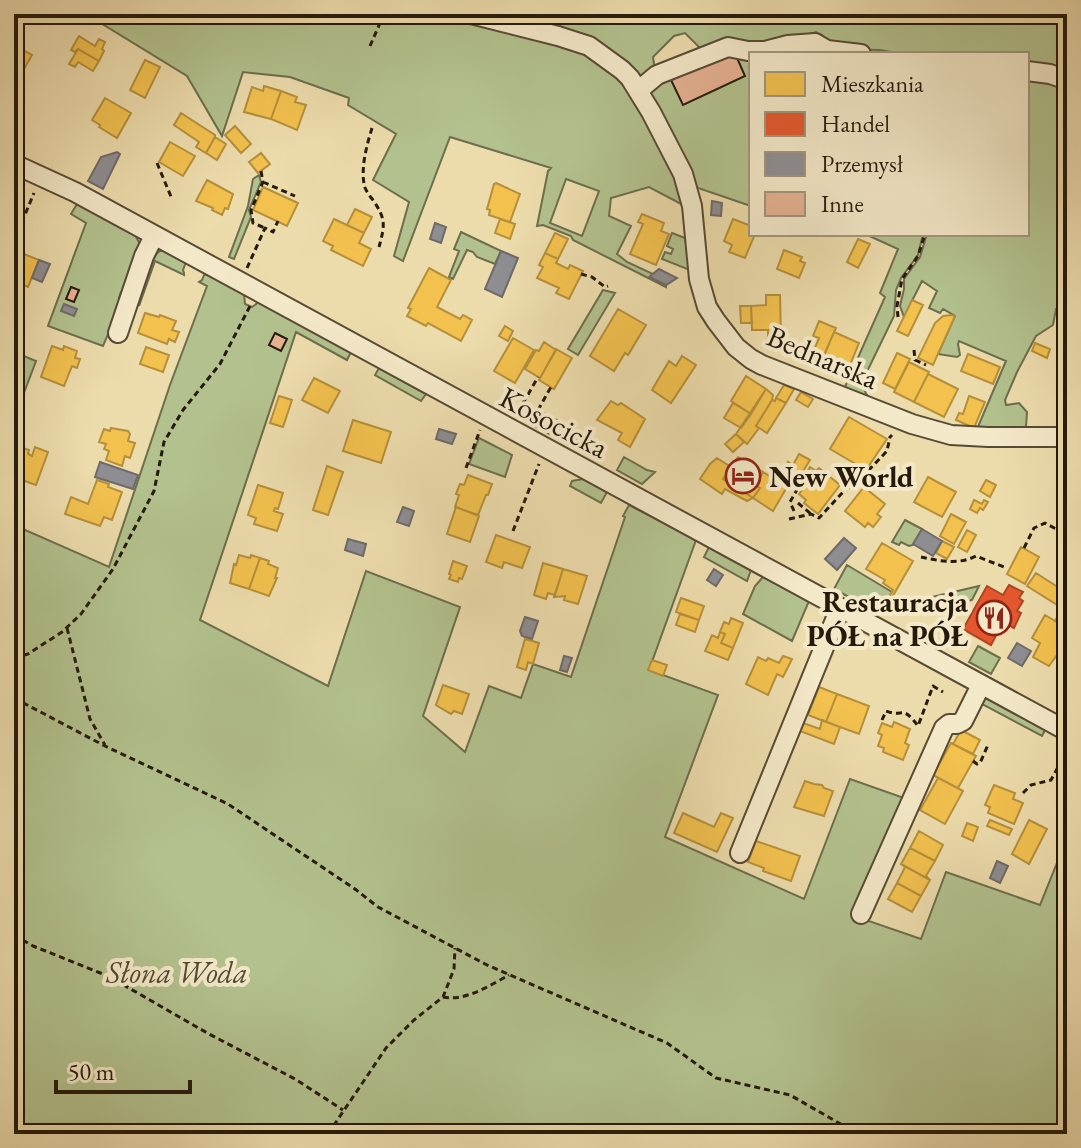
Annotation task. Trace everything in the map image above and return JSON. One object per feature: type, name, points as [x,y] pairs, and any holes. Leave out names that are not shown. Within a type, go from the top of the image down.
[{"type":"street","name":"Bednarska","points":[[471,14],[589,46],[627,74],[639,90],[683,174],[692,206],[699,279],[707,307],[736,347],[748,356],[762,365],[907,422],[951,435],[1067,437]]},
{"type":"street","points":[[639,90],[657,75],[728,47],[765,51],[815,43],[827,50],[844,52]]},
{"type":"street","points":[[1029,71],[1067,80]]},
{"type":"street","name":"Kosocicka","points":[[14,164],[75,192],[1067,731]]},
{"type":"street","points":[[118,333],[144,256],[154,236]]},
{"type":"street","points":[[740,853],[840,608]]},
{"type":"street","points":[[861,914],[944,728],[963,721],[981,685]]},
{"type":"path","points":[[370,46],[384,14]]},
{"type":"path","points":[[372,128],[366,148],[364,184],[384,221],[379,247]]},
{"type":"path","points":[[157,163],[172,199]]},
{"type":"path","points":[[261,171],[263,182],[251,210],[253,223],[273,232],[278,221]]},
{"type":"path","points":[[263,182],[295,196]]},
{"type":"path","points":[[14,241],[33,194]]},
{"type":"path","points":[[248,267],[265,228]]},
{"type":"path","points":[[898,317],[902,279],[918,256],[924,236]]},
{"type":"path","points":[[581,274],[608,286]]},
{"type":"path","points":[[14,658],[28,654],[67,628],[81,614],[113,569],[154,491],[164,442],[183,410],[220,364],[257,292]]},
{"type":"path","points":[[914,350],[915,360],[926,365]]},
{"type":"path","points":[[517,413],[538,377]]},
{"type":"path","points":[[532,421],[551,387]]},
{"type":"path","points":[[798,503],[819,518],[887,451],[890,437],[900,428]]},
{"type":"path","points":[[466,468],[477,437]]},
{"type":"path","points":[[513,531],[538,467]]},
{"type":"path","points":[[794,511],[790,502],[802,481]]},
{"type":"path","points":[[789,519],[811,514]]},
{"type":"path","points":[[1024,548],[1034,528],[1045,523],[1067,535]]},
{"type":"path","points":[[921,557],[967,561],[976,556],[1004,567]]},
{"type":"path","points":[[67,628],[90,719],[105,746]]},
{"type":"path","points":[[882,720],[886,711],[901,712],[910,715],[918,726],[933,686],[943,692]]},
{"type":"path","points":[[14,698],[105,746],[228,804],[378,907],[455,948],[509,975],[667,1043],[716,1078],[790,1095],[858,1134]]},
{"type":"path","points":[[973,761],[980,763],[988,745]]},
{"type":"path","points":[[1023,793],[1031,785],[1051,780],[1065,754],[1067,756]]},
{"type":"path","points":[[1067,785],[1067,792]]},
{"type":"path","points":[[14,935],[33,946],[108,976],[295,1079],[343,1110]]},
{"type":"path","points":[[328,1134],[386,1048],[443,997],[454,969],[455,948]]},
{"type":"path","points":[[443,997],[457,998],[488,987],[509,975]]},
{"type":"path","points":[[28,1134],[78,1134]]},
{"type":"green space","points":[[86,14],[453,14],[468,22],[588,53],[615,72],[634,94],[669,156],[683,205],[649,187],[611,198],[609,216],[631,226],[617,254],[653,274],[650,277],[666,287],[573,240],[571,236],[543,225],[537,226],[551,168],[450,137],[403,261],[394,256],[409,202],[373,180],[396,134],[348,105],[349,98],[290,77],[243,72],[222,136],[187,76]],"holes":[[[566,179],[599,191],[582,236],[550,223]]]},
{"type":"green space","points":[[487,14],[1067,14],[1067,75],[1029,67],[1029,52],[843,49],[816,32],[791,40],[703,51],[685,33],[674,36],[653,57],[655,70],[639,79],[629,69]]},
{"type":"green space","points":[[725,52],[749,54],[749,205],[695,187],[648,95],[650,87]]},
{"type":"green space","points":[[1029,76],[1067,83],[1067,300],[1056,309],[1053,325],[1036,336],[1005,400],[1006,405],[1019,403],[1027,412],[1026,427],[977,429],[1006,361],[959,341],[960,355],[957,357],[938,354],[955,316],[943,309],[940,313],[929,308],[937,291],[922,281],[904,317],[900,306],[904,279],[920,257],[926,236],[1029,236]]},
{"type":"green space","points":[[259,175],[261,182],[249,210],[251,217],[234,259],[229,257],[248,206],[253,179]]},
{"type":"green space","points":[[77,204],[135,235],[141,246],[103,346],[48,326],[86,223],[71,214]]},
{"type":"green space","points":[[461,232],[501,251],[495,264],[467,250],[453,279],[449,277],[459,251],[454,249]]},
{"type":"green space","points":[[672,233],[685,238],[690,267],[687,269],[662,259],[665,252],[671,254],[673,249],[667,246]]},
{"type":"green space","points":[[869,236],[923,236],[918,255],[896,290],[894,316],[861,384],[868,399],[844,389],[885,297],[880,293],[898,249]]},
{"type":"green space","points":[[160,251],[186,262],[184,275],[155,261],[139,306],[148,268]]},
{"type":"green space","name":"Słona Woda","points":[[208,274],[244,294],[245,304],[252,307],[259,302],[351,352],[347,360],[296,332],[200,620],[328,686],[366,571],[460,607],[423,716],[465,752],[489,686],[521,698],[533,664],[571,677],[629,505],[696,540],[649,670],[718,695],[665,837],[804,899],[850,779],[907,799],[854,916],[921,939],[946,872],[1040,905],[1061,853],[1067,855],[1067,1134],[14,1134],[14,525],[109,567],[207,286],[199,282]]},
{"type":"green space","points":[[603,290],[615,293],[578,355],[568,349]]},
{"type":"green space","points":[[14,352],[36,361],[14,419]]},
{"type":"green space","points":[[379,368],[426,394],[421,401],[375,375]]},
{"type":"green space","points":[[540,411],[560,422],[566,434],[596,451],[594,458],[533,425]]},
{"type":"green space","points":[[479,438],[512,455],[505,477],[469,464]]},
{"type":"green space","points":[[624,457],[655,472],[642,484],[617,470]]},
{"type":"green space","points":[[583,479],[607,492],[601,503],[570,486],[572,481]]},
{"type":"green space","points":[[905,520],[922,529],[913,545],[909,546],[892,542]]},
{"type":"green space","points":[[709,547],[751,570],[747,581],[704,557]]},
{"type":"green space","points":[[847,565],[892,592],[880,614],[834,589]]},
{"type":"green space","points":[[763,577],[809,601],[792,641],[743,614],[755,586]]},
{"type":"green space","points":[[979,586],[972,600],[944,608],[928,598]]},
{"type":"green space","points":[[978,646],[1000,658],[991,674],[969,662]]},
{"type":"green space","points":[[985,697],[1045,730],[1042,736],[980,703]]},
{"type":"building: Mieszkania","points":[[79,36],[95,46],[99,39],[105,42],[99,61],[78,49],[75,52],[71,50]]},
{"type":"building: Mieszkania","points":[[14,45],[32,55],[20,76],[14,72]]},
{"type":"building: Mieszkania","points":[[78,49],[99,61],[93,71],[78,62],[75,67],[69,64]]},
{"type":"building: Mieszkania","points":[[145,60],[160,67],[145,98],[130,90]]},
{"type":"building: Mieszkania","points":[[264,86],[281,91],[271,119],[244,112],[252,87],[263,91]]},
{"type":"building: Mieszkania","points":[[281,91],[297,97],[295,102],[306,105],[297,130],[271,119]]},
{"type":"building: Mieszkania","points":[[105,98],[131,113],[117,138],[92,120]]},
{"type":"building: Mieszkania","points":[[181,113],[215,135],[206,153],[196,147],[199,142],[174,125]]},
{"type":"building: Mieszkania","points":[[235,126],[251,144],[241,153],[225,135]]},
{"type":"building: Mieszkania","points":[[215,137],[226,144],[217,160],[206,153]]},
{"type":"building: Mieszkania","points":[[170,142],[195,156],[183,176],[159,162]]},
{"type":"building: Mieszkania","points":[[261,153],[270,164],[258,173],[249,162]]},
{"type":"building: Mieszkania","points":[[207,180],[233,194],[228,209],[225,208],[222,215],[196,201]]},
{"type":"building: Mieszkania","points":[[496,183],[520,194],[510,222],[489,215],[490,210],[487,209]]},
{"type":"building: Mieszkania","points":[[263,187],[298,203],[287,226],[253,210]]},
{"type":"building: Mieszkania","points":[[355,209],[372,217],[364,233],[347,225]]},
{"type":"building: Mieszkania","points":[[642,214],[664,223],[661,231],[669,234],[656,265],[630,254],[643,224],[638,222]]},
{"type":"building: Mieszkania","points":[[334,219],[364,233],[359,243],[371,249],[363,266],[331,250],[333,246],[323,241]]},
{"type":"building: Mieszkania","points":[[500,219],[515,224],[510,239],[495,233]]},
{"type":"building: Mieszkania","points":[[733,219],[749,225],[749,236],[754,236],[745,258],[729,252],[732,245],[724,241]]},
{"type":"building: Mieszkania","points":[[555,233],[568,239],[558,259],[545,253]]},
{"type":"building: Mieszkania","points":[[858,239],[870,244],[858,268],[847,262]]},
{"type":"building: Mieszkania","points":[[14,250],[39,260],[28,287],[14,281]]},
{"type":"building: Mieszkania","points":[[784,250],[802,257],[800,261],[805,263],[799,278],[777,269]]},
{"type":"building: Mieszkania","points":[[545,253],[558,259],[556,263],[568,269],[570,265],[583,271],[569,299],[556,293],[559,288],[537,278]]},
{"type":"building: Mieszkania","points":[[429,268],[451,280],[437,307],[460,319],[463,315],[472,320],[461,341],[428,323],[426,326],[407,316],[411,309],[408,308]]},
{"type":"building: Mieszkania","points":[[766,295],[780,295],[781,336],[768,336],[768,330],[752,330],[751,306],[766,305]]},
{"type":"building: Mieszkania","points":[[912,300],[923,305],[908,336],[897,331]]},
{"type":"building: Mieszkania","points":[[14,306],[23,308],[16,328],[14,328]]},
{"type":"building: Mieszkania","points":[[740,306],[751,306],[752,323],[741,323]]},
{"type":"building: Mieszkania","points":[[618,309],[646,325],[614,371],[590,356]]},
{"type":"building: Mieszkania","points":[[145,313],[176,321],[172,330],[179,332],[175,342],[169,339],[167,344],[138,333]]},
{"type":"building: Mieszkania","points":[[943,316],[955,316],[933,365],[918,358],[935,323]]},
{"type":"building: Mieszkania","points":[[819,321],[836,328],[824,355],[814,350],[819,338],[813,336]]},
{"type":"building: Mieszkania","points":[[505,326],[513,331],[508,341],[499,336]]},
{"type":"building: Mieszkania","points":[[834,332],[859,343],[850,365],[823,358]]},
{"type":"building: Mieszkania","points":[[513,338],[534,350],[515,383],[494,371]]},
{"type":"building: Mieszkania","points":[[544,342],[556,350],[540,378],[525,369]]},
{"type":"building: Mieszkania","points":[[1035,343],[1050,349],[1047,358],[1032,351]]},
{"type":"building: Mieszkania","points":[[52,346],[77,351],[75,358],[80,359],[77,368],[72,366],[64,386],[41,377]]},
{"type":"building: Mieszkania","points":[[146,347],[169,355],[163,372],[140,364]]},
{"type":"building: Mieszkania","points":[[556,349],[572,358],[554,389],[539,380]]},
{"type":"building: Mieszkania","points":[[897,353],[910,359],[895,389],[883,383]]},
{"type":"building: Mieszkania","points":[[968,354],[1000,367],[993,384],[961,371]]},
{"type":"building: Mieszkania","points":[[682,356],[696,365],[671,403],[652,390],[669,361],[676,366]]},
{"type":"building: Mieszkania","points":[[909,362],[929,372],[914,402],[894,392]]},
{"type":"building: Mieszkania","points":[[928,374],[958,389],[944,417],[914,402]]},
{"type":"building: Mieszkania","points":[[746,376],[766,389],[751,414],[731,401]]},
{"type":"building: Mieszkania","points":[[314,378],[340,391],[328,413],[302,400]]},
{"type":"building: Mieszkania","points":[[784,385],[794,389],[786,403],[776,398]]},
{"type":"building: Mieszkania","points":[[766,389],[773,395],[772,400],[756,426],[759,428],[747,444],[736,434]]},
{"type":"building: Mieszkania","points":[[801,392],[813,399],[808,407],[796,400]]},
{"type":"building: Mieszkania","points":[[279,396],[292,400],[283,427],[270,423]]},
{"type":"building: Mieszkania","points":[[969,396],[985,402],[974,428],[956,420],[959,413],[963,414]]},
{"type":"building: Mieszkania","points":[[776,398],[786,403],[767,433],[756,426]]},
{"type":"building: Mieszkania","points":[[611,401],[618,405],[621,403],[645,419],[630,447],[618,440],[622,433],[597,420]]},
{"type":"building: Mieszkania","points":[[733,403],[751,414],[741,428],[724,418]]},
{"type":"building: Mieszkania","points":[[849,417],[887,439],[866,470],[830,449]]},
{"type":"building: Mieszkania","points":[[353,420],[391,432],[381,463],[343,451]]},
{"type":"building: Mieszkania","points":[[111,428],[128,431],[128,441],[135,443],[130,458],[125,456],[122,466],[106,460],[109,451],[104,449],[106,444],[99,442],[104,429],[110,431]]},
{"type":"building: Mieszkania","points":[[736,434],[744,442],[733,452],[725,444]]},
{"type":"building: Mieszkania","points":[[16,446],[29,450],[28,454],[32,456],[35,447],[48,452],[36,485],[19,479],[14,488]]},
{"type":"building: Mieszkania","points":[[799,454],[810,460],[796,483],[781,475],[788,462],[793,465]]},
{"type":"building: Mieszkania","name":"New World","points":[[738,457],[763,472],[755,485],[760,488],[753,498],[723,479]]},
{"type":"building: Mieszkania","points":[[717,458],[731,467],[723,479],[753,498],[747,501],[725,489],[722,494],[700,479]]},
{"type":"building: Mieszkania","points":[[327,466],[343,472],[328,515],[313,510]]},
{"type":"building: Mieszkania","points":[[810,467],[816,471],[819,468],[840,485],[818,514],[804,503],[806,500],[799,494],[808,482],[803,479]]},
{"type":"building: Mieszkania","points":[[763,472],[787,487],[773,511],[753,498],[760,488],[755,485]]},
{"type":"building: Mieszkania","points":[[468,475],[492,484],[478,515],[455,507],[460,484],[464,485]]},
{"type":"building: Mieszkania","points":[[928,477],[956,492],[942,517],[914,502]]},
{"type":"building: Mieszkania","points":[[97,480],[122,492],[112,520],[104,517],[100,526],[65,514],[71,497],[88,504]]},
{"type":"building: Mieszkania","points":[[986,480],[996,485],[990,497],[980,491]]},
{"type":"building: Mieszkania","points":[[258,485],[283,493],[278,509],[274,511],[283,514],[277,531],[254,524],[256,518],[248,515]]},
{"type":"building: Mieszkania","points":[[864,487],[885,504],[877,514],[881,517],[873,527],[868,523],[865,527],[845,511]]},
{"type":"building: Mieszkania","points":[[974,500],[982,504],[984,500],[988,502],[977,513],[970,509]]},
{"type":"building: Mieszkania","points":[[456,507],[479,516],[470,542],[447,534]]},
{"type":"building: Mieszkania","points":[[951,514],[966,522],[954,544],[940,536]]},
{"type":"building: Mieszkania","points":[[967,530],[976,535],[967,552],[958,547]]},
{"type":"building: Mieszkania","points":[[496,535],[530,547],[522,568],[504,562],[502,568],[486,562]]},
{"type":"building: Mieszkania","points":[[942,541],[954,547],[947,559],[936,553]]},
{"type":"building: Mieszkania","points":[[882,543],[913,561],[891,599],[893,590],[883,583],[885,580],[866,569]]},
{"type":"building: Mieszkania","points":[[1021,547],[1039,557],[1025,584],[1007,574]]},
{"type":"building: Mieszkania","points":[[239,555],[260,558],[249,589],[230,583]]},
{"type":"building: Mieszkania","points":[[260,558],[278,568],[269,596],[249,589]]},
{"type":"building: Mieszkania","points":[[453,561],[467,566],[458,582],[449,579]]},
{"type":"building: Mieszkania","points":[[543,563],[563,569],[555,595],[548,593],[546,599],[534,595]]},
{"type":"building: Mieszkania","points":[[563,569],[587,576],[578,604],[564,600],[565,596],[554,597]]},
{"type":"building: Mieszkania","points":[[1036,573],[1067,593],[1059,606],[1027,586]]},
{"type":"building: Mieszkania","points":[[681,598],[704,606],[699,620],[676,612]]},
{"type":"building: Mieszkania","points":[[1062,608],[1067,611],[1067,628],[1055,621]]},
{"type":"building: Mieszkania","points":[[680,614],[699,620],[695,632],[676,625]]},
{"type":"building: Mieszkania","points":[[1045,615],[1067,628],[1067,641],[1049,666],[1033,657],[1040,643],[1032,638]]},
{"type":"building: Mieszkania","points":[[731,618],[743,623],[733,648],[721,643],[725,634],[720,632],[724,622],[729,624]]},
{"type":"building: Mieszkania","points":[[720,632],[725,634],[721,643],[733,648],[728,660],[705,651],[712,635],[718,638]]},
{"type":"building: Mieszkania","points":[[525,639],[539,643],[533,664],[528,662],[526,670],[517,667]]},
{"type":"building: Mieszkania","points":[[783,656],[792,659],[783,677],[777,674],[768,695],[746,684],[758,657],[779,663]]},
{"type":"building: Mieszkania","points":[[652,660],[667,665],[663,676],[648,670]]},
{"type":"building: Mieszkania","points":[[443,685],[469,694],[462,714],[454,711],[451,714],[436,705]]},
{"type":"building: Mieszkania","points":[[819,687],[837,694],[826,722],[808,715]]},
{"type":"building: Mieszkania","points":[[837,694],[869,706],[859,734],[826,722]]},
{"type":"building: Mieszkania","points":[[822,720],[840,727],[834,744],[800,731],[803,723],[820,729]]},
{"type":"building: Mieszkania","points":[[894,722],[910,729],[905,743],[909,745],[903,760],[883,752],[884,748],[878,746],[882,723],[892,727]]},
{"type":"building: Mieszkania","points":[[961,730],[980,740],[973,754],[953,744]]},
{"type":"building: Mieszkania","points":[[951,743],[976,756],[958,788],[963,791],[933,775]]},
{"type":"building: Mieszkania","points":[[933,775],[963,791],[945,824],[920,810],[938,778]]},
{"type":"building: Mieszkania","points":[[805,781],[833,791],[824,816],[794,807]]},
{"type":"building: Mieszkania","points":[[994,785],[1015,793],[1013,799],[1023,803],[1014,824],[988,813],[990,807],[985,805]]},
{"type":"building: Mieszkania","points":[[683,813],[714,827],[721,813],[733,818],[717,852],[674,833]]},
{"type":"building: Mieszkania","points":[[990,820],[1012,829],[1009,835],[987,826]]},
{"type":"building: Mieszkania","points":[[1029,820],[1047,829],[1029,864],[1012,854]]},
{"type":"building: Mieszkania","points":[[967,823],[978,827],[973,841],[962,836]]},
{"type":"building: Mieszkania","points":[[919,831],[943,845],[935,861],[910,848]]},
{"type":"building: Mieszkania","points":[[756,841],[800,856],[791,881],[748,862]]},
{"type":"building: Mieszkania","points":[[910,848],[935,861],[926,876],[930,880],[901,864]]},
{"type":"building: Mieszkania","points":[[901,864],[930,880],[921,896],[897,883],[905,867]]},
{"type":"building: Mieszkania","points":[[897,883],[921,896],[912,912],[888,899]]},
{"type":"building: Handel","name":"Restauracja PÓŁ na PÓŁ","points":[[1009,585],[1023,592],[1019,598],[1023,601],[1017,611],[1021,613],[1014,628],[1003,622],[991,645],[963,629],[987,586],[1003,595]]},
{"type":"building: Przemysł","points":[[117,152],[120,154],[103,189],[88,181],[101,157]]},
{"type":"building: Przemysł","points":[[712,201],[722,203],[721,216],[711,215]]},
{"type":"building: Przemysł","points":[[435,223],[446,227],[441,243],[430,239]]},
{"type":"building: Przemysł","points":[[501,251],[518,258],[502,297],[485,289]]},
{"type":"building: Przemysł","points":[[39,260],[50,264],[42,282],[32,278]]},
{"type":"building: Przemysł","points":[[659,269],[677,278],[666,285],[649,277]]},
{"type":"building: Przemysł","points":[[64,304],[77,309],[74,316],[61,311]]},
{"type":"building: Przemysł","points":[[439,429],[456,434],[452,444],[436,439]]},
{"type":"building: Przemysł","points":[[100,462],[138,475],[133,489],[95,477]]},
{"type":"building: Przemysł","points":[[403,507],[414,511],[409,526],[397,522]]},
{"type":"building: Przemysł","points":[[922,529],[942,541],[933,556],[913,544]]},
{"type":"building: Przemysł","points":[[844,538],[856,548],[837,570],[825,559]]},
{"type":"building: Przemysł","points":[[348,539],[366,544],[363,556],[345,550]]},
{"type":"building: Przemysł","points":[[714,569],[723,575],[716,586],[707,580]]},
{"type":"building: Przemysł","points":[[525,617],[538,621],[532,639],[522,636],[520,631]]},
{"type":"building: Przemysł","points":[[1017,643],[1031,651],[1022,666],[1008,658]]},
{"type":"building: Przemysł","points":[[564,656],[572,658],[567,672],[560,670]]},
{"type":"building: Przemysł","points":[[997,861],[1008,866],[1000,883],[990,878]]},
{"type":"building: Inne","points":[[734,51],[745,76],[683,105],[671,80]]},
{"type":"building: Inne","points":[[71,287],[79,290],[74,302],[66,299]]},
{"type":"building: Inne","points":[[275,333],[287,339],[281,351],[269,345]]},
{"type":"place","name":"New World","points":[[743,476]]},
{"type":"place","name":"Restauracja PÓŁ na PÓŁ","points":[[994,618]]}]
